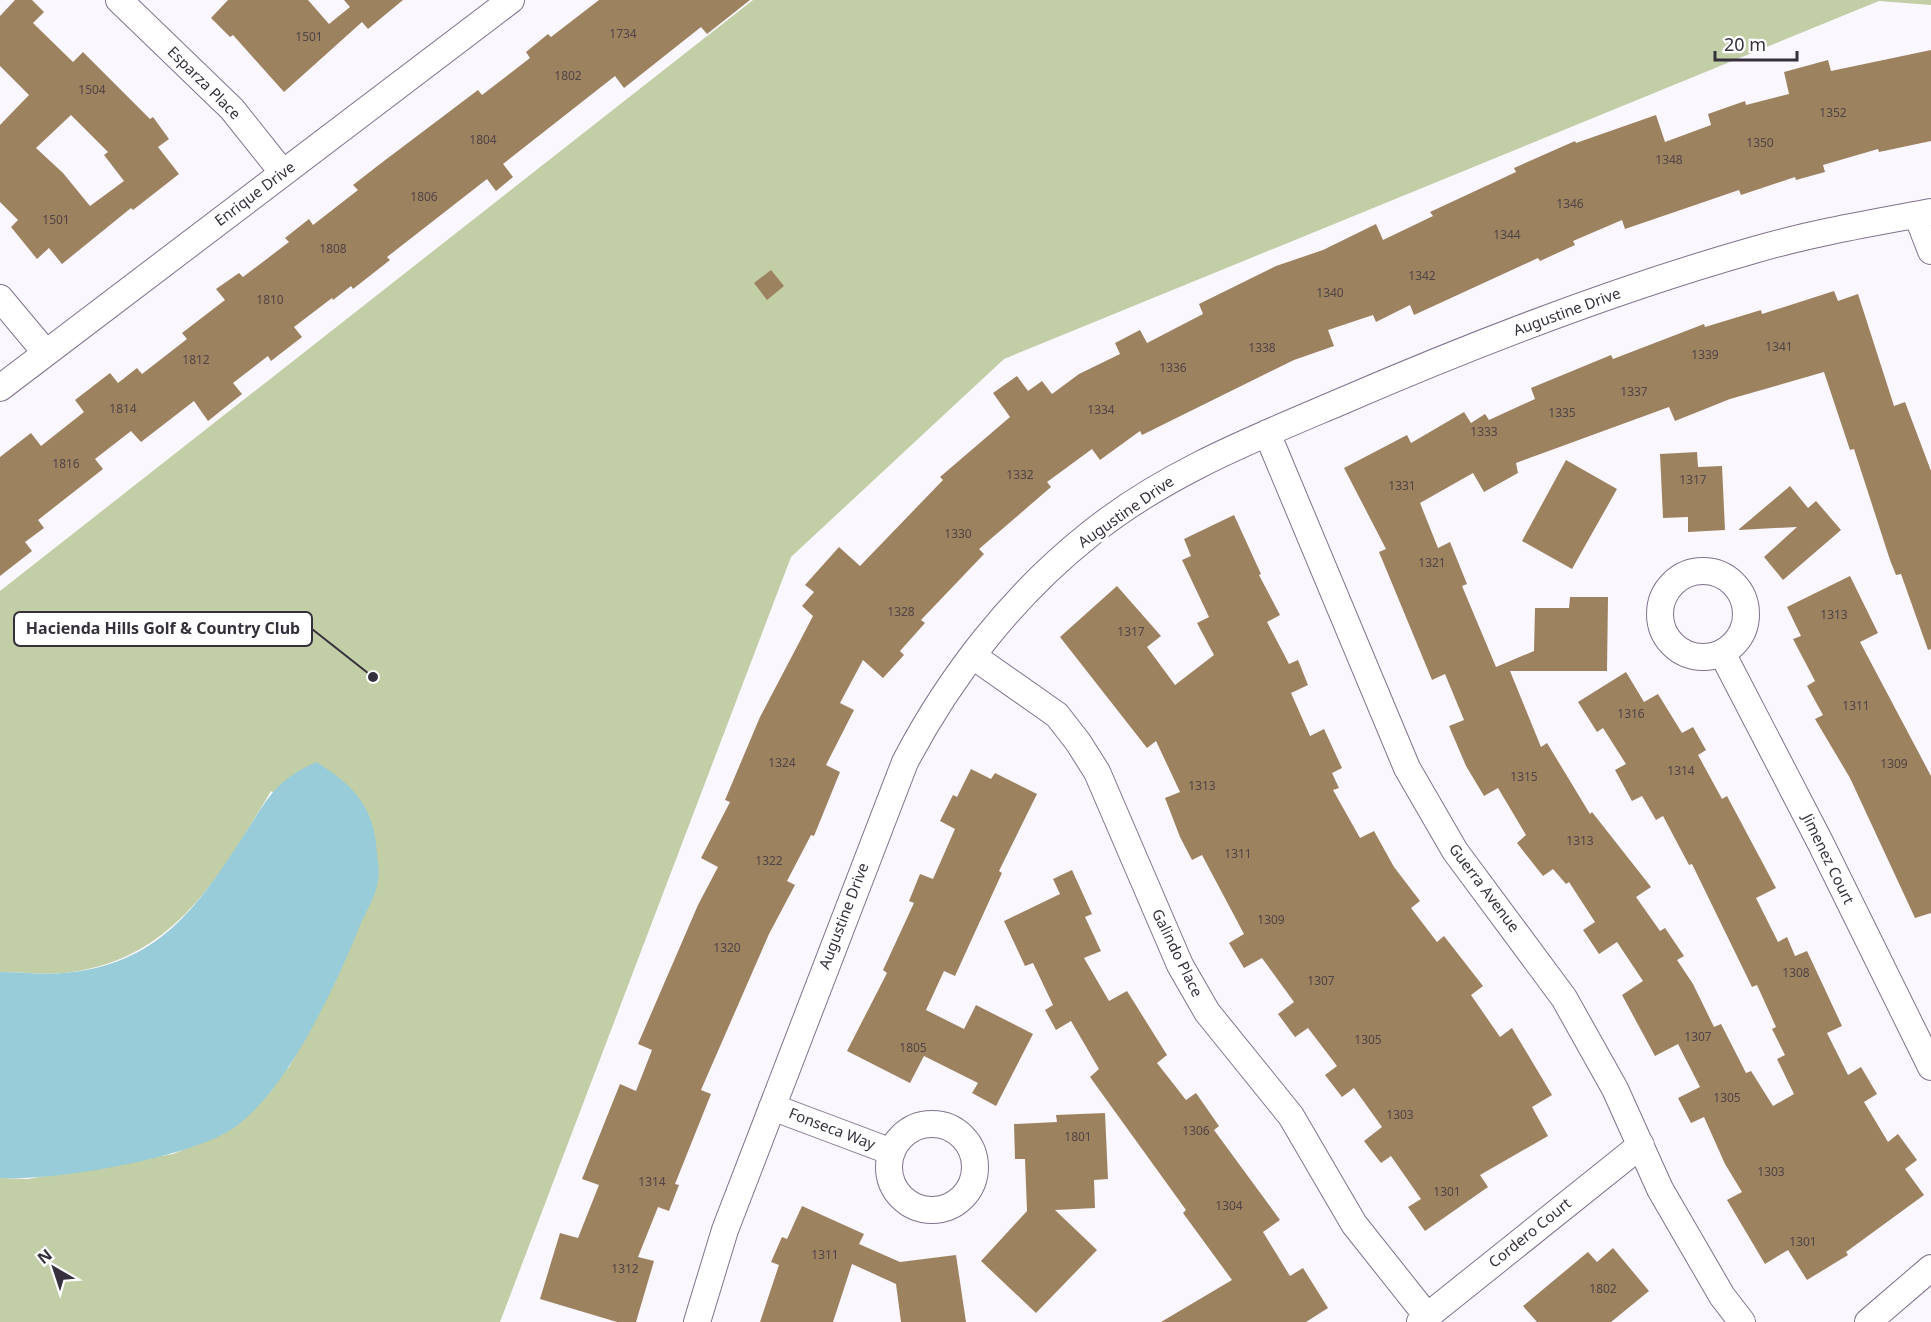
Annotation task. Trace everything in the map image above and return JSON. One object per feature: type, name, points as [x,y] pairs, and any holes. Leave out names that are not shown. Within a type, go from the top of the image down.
[{"type":"street","name":"Esparza Place","points":[[119,0],[232,109],[283,173]]},
{"type":"street","name":"Enrique Drive","points":[[0,388],[511,0]]},
{"type":"street","points":[[1924,213],[1931,251]]},
{"type":"street","name":"Augustine Drive","points":[[697,1322],[725,1230],[905,762],[926,723],[997,624],[1038,580],[1090,533],[1142,497],[1214,455],[1420,367],[1621,292],[1755,249],[1924,213]]},
{"type":"street","points":[[0,298],[46,353]]},
{"type":"street","name":"Guerra Avenue","points":[[1267,433],[1407,768],[1455,851],[1564,998],[1594,1048],[1660,1189],[1690,1243],[1742,1322]]},
{"type":"street","name":"Jimenez Court","points":[[1722,653],[1820,842],[1931,1067]]},
{"type":"street","name":"Galindo Place","points":[[973,656],[1057,716],[1078,742],[1097,772],[1180,965],[1207,1012],[1291,1116],[1354,1224],[1423,1319]]},
{"type":"street","name":"Fonseca Way","points":[[772,1107],[892,1152]]},
{"type":"street","name":"Cordero Court","points":[[1423,1319],[1641,1145]]},
{"type":"street","points":[[1868,1322],[1931,1268]]},
{"type":"green space","points":[[753,0],[1931,0],[1931,5],[1879,1],[1004,359],[791,557],[500,1322],[0,1322],[0,1178],[28,1179],[173,1154],[229,1131],[289,1067],[334,984],[378,881],[271,791],[212,883],[189,910],[164,933],[135,952],[102,966],[56,974],[0,972],[0,591]]},
{"type":"water","points":[[316,762],[351,789],[367,811],[375,838],[379,878],[373,897],[323,1006],[307,1037],[270,1093],[250,1115],[229,1131],[181,1151],[84,1172],[0,1178],[0,972],[56,974],[97,968],[125,958],[150,945],[191,909],[227,862],[273,792],[290,777]]},
{"type":"building","points":[[15,0],[32,0],[44,12],[33,23],[73,62],[83,52],[150,119],[153,117],[169,139],[158,147],[179,174],[133,210],[131,208],[62,264],[49,248],[37,259],[11,227],[18,220],[0,202],[0,125],[29,95],[0,66],[0,16]],"holes":[[[71,115],[108,152],[104,155],[124,181],[90,206],[63,173],[36,148]]]},
{"type":"building","points":[[228,0],[308,0],[329,24],[350,7],[344,0],[403,0],[368,29],[362,22],[284,92],[233,35],[230,37],[211,18]]},
{"type":"building","points":[[599,0],[750,0],[707,34],[701,27],[624,88],[615,76],[503,164],[513,177],[496,191],[487,179],[387,257],[390,260],[353,289],[351,286],[333,300],[332,298],[294,327],[302,337],[271,361],[268,356],[233,383],[242,394],[208,421],[194,401],[141,442],[131,431],[95,459],[103,469],[38,520],[44,528],[25,542],[32,551],[0,576],[0,457],[31,433],[41,446],[84,412],[75,400],[110,373],[118,383],[137,368],[142,374],[187,339],[182,333],[225,300],[216,289],[239,273],[243,277],[289,242],[285,238],[309,219],[313,225],[358,190],[353,185],[478,90],[482,95],[530,58],[526,52],[548,34],[551,37]]},
{"type":"building","points":[[1931,50],[1931,141],[1879,152],[1878,149],[1823,165],[1825,172],[1796,180],[1795,177],[1741,195],[1739,190],[1625,229],[1622,220],[1573,241],[1575,245],[1540,261],[1538,258],[1414,315],[1410,305],[1376,322],[1373,315],[1328,330],[1334,346],[1294,360],[1142,435],[1140,431],[1100,460],[1092,449],[1047,482],[1051,487],[979,549],[984,554],[921,620],[925,623],[900,651],[904,655],[883,678],[863,660],[840,703],[854,710],[826,765],[840,772],[814,836],[811,835],[787,881],[795,885],[769,934],[701,1090],[711,1094],[675,1184],[679,1185],[669,1211],[658,1207],[638,1257],[654,1261],[636,1322],[617,1322],[540,1299],[560,1233],[578,1238],[599,1185],[582,1179],[620,1084],[636,1091],[652,1050],[638,1044],[698,905],[718,867],[701,858],[730,802],[725,800],[760,717],[813,616],[802,606],[814,592],[805,585],[839,547],[860,566],[943,480],[940,477],[1010,417],[993,393],[1017,376],[1028,391],[1042,381],[1052,394],[1079,374],[1120,354],[1115,343],[1140,330],[1147,343],[1203,314],[1199,304],[1276,266],[1323,250],[1376,224],[1383,240],[1433,216],[1430,212],[1516,172],[1514,168],[1575,141],[1576,143],[1656,115],[1665,142],[1711,125],[1708,114],[1745,101],[1746,105],[1789,94],[1784,72],[1828,60],[1831,71]]},
{"type":"building","points":[[771,270],[784,286],[767,300],[754,283]]},
{"type":"building","points":[[1834,291],[1838,301],[1858,294],[1894,406],[1905,402],[1931,471],[1931,649],[1928,650],[1901,574],[1896,575],[1890,560],[1854,449],[1850,450],[1824,372],[1730,399],[1675,421],[1669,407],[1516,463],[1518,473],[1484,492],[1473,473],[1420,503],[1438,548],[1450,542],[1467,584],[1462,586],[1496,667],[1534,651],[1535,608],[1569,608],[1570,597],[1608,597],[1607,671],[1510,671],[1541,747],[1547,743],[1590,814],[1592,812],[1651,887],[1636,897],[1660,931],[1665,928],[1684,956],[1677,960],[1693,984],[1714,1027],[1721,1024],[1746,1073],[1751,1071],[1773,1106],[1794,1094],[1777,1059],[1785,1055],[1772,1029],[1776,1027],[1757,985],[1752,987],[1692,864],[1689,865],[1663,816],[1656,820],[1642,796],[1632,801],[1615,770],[1626,764],[1603,728],[1597,732],[1578,702],[1626,672],[1644,702],[1658,694],[1682,733],[1693,727],[1706,750],[1698,755],[1722,799],[1727,796],[1776,888],[1756,898],[1778,942],[1787,937],[1795,956],[1807,951],[1842,1026],[1827,1033],[1848,1075],[1861,1067],[1877,1094],[1864,1102],[1888,1142],[1898,1134],[1917,1160],[1905,1169],[1924,1195],[1846,1252],[1848,1255],[1807,1280],[1788,1250],[1765,1264],[1727,1200],[1742,1192],[1725,1164],[1704,1117],[1691,1123],[1678,1098],[1700,1087],[1678,1044],[1655,1056],[1622,995],[1643,981],[1617,942],[1599,954],[1583,930],[1595,922],[1569,882],[1566,884],[1553,869],[1543,876],[1517,843],[1526,835],[1498,788],[1484,796],[1466,766],[1449,726],[1464,720],[1445,674],[1432,680],[1379,552],[1386,549],[1344,468],[1407,435],[1411,443],[1464,412],[1471,423],[1485,414],[1489,420],[1535,399],[1531,388],[1611,355],[1613,359],[1704,324],[1705,327],[1761,310],[1762,314]]},
{"type":"building","points":[[1697,452],[1698,467],[1722,466],[1725,530],[1688,532],[1688,517],[1663,518],[1660,454]]},
{"type":"building","points":[[1566,460],[1617,489],[1572,569],[1522,541]]},
{"type":"building","points":[[1790,486],[1808,508],[1816,501],[1841,530],[1783,580],[1764,557],[1797,527],[1738,530]]},
{"type":"building","points":[[1234,515],[1261,574],[1259,575],[1280,615],[1267,622],[1289,664],[1298,660],[1308,685],[1291,693],[1310,736],[1324,729],[1342,768],[1332,773],[1339,788],[1333,790],[1360,838],[1374,831],[1394,867],[1420,901],[1411,908],[1437,942],[1444,936],[1483,986],[1471,995],[1500,1037],[1512,1028],[1552,1095],[1532,1107],[1548,1136],[1480,1175],[1488,1187],[1425,1231],[1408,1207],[1421,1199],[1391,1156],[1381,1163],[1364,1141],[1382,1127],[1354,1088],[1342,1097],[1325,1075],[1337,1066],[1308,1028],[1295,1037],[1278,1014],[1294,1002],[1262,958],[1244,968],[1229,943],[1244,934],[1202,855],[1192,860],[1180,837],[1165,798],[1180,792],[1156,741],[1147,748],[1060,637],[1117,586],[1161,636],[1147,647],[1175,685],[1214,655],[1197,623],[1209,617],[1182,560],[1191,556],[1184,539]]},
{"type":"building","points":[[1850,576],[1878,633],[1860,642],[1931,776],[1931,913],[1915,918],[1850,778],[1815,719],[1823,715],[1807,686],[1815,681],[1793,639],[1801,636],[1787,607]]},
{"type":"building","points":[[971,769],[991,779],[995,773],[1037,794],[999,871],[1002,873],[955,976],[944,971],[926,1010],[964,1029],[976,1005],[1033,1034],[996,1106],[972,1093],[978,1083],[924,1056],[910,1083],[847,1051],[887,973],[883,970],[914,903],[909,901],[920,874],[933,879],[955,829],[940,821],[953,795],[957,797]]},
{"type":"building","points":[[1072,870],[1092,914],[1085,917],[1101,951],[1084,958],[1109,1001],[1127,991],[1167,1055],[1157,1063],[1186,1100],[1196,1093],[1219,1126],[1214,1130],[1280,1220],[1263,1232],[1290,1276],[1303,1268],[1328,1308],[1306,1322],[1161,1322],[1232,1280],[1183,1213],[1186,1210],[1090,1077],[1099,1069],[1071,1021],[1056,1030],[1045,1010],[1053,1005],[1033,963],[1025,966],[1004,921],[1060,894],[1053,879]]},
{"type":"building","points":[[1105,1113],[1108,1179],[1094,1180],[1095,1208],[1055,1210],[1097,1250],[1036,1313],[981,1261],[1027,1211],[1025,1159],[1015,1159],[1014,1124],[1057,1122],[1056,1115]]},
{"type":"building","points":[[802,1206],[864,1234],[859,1244],[900,1262],[956,1255],[966,1322],[901,1322],[896,1284],[852,1264],[833,1322],[760,1322],[779,1265],[771,1262],[782,1237],[787,1239]]},
{"type":"building","points":[[1613,1248],[1649,1291],[1611,1322],[1537,1322],[1523,1306],[1588,1252],[1597,1262]]},
{"type":"place","name":"Hacienda Hills Golf & Country Club","points":[[373,677]]}]
